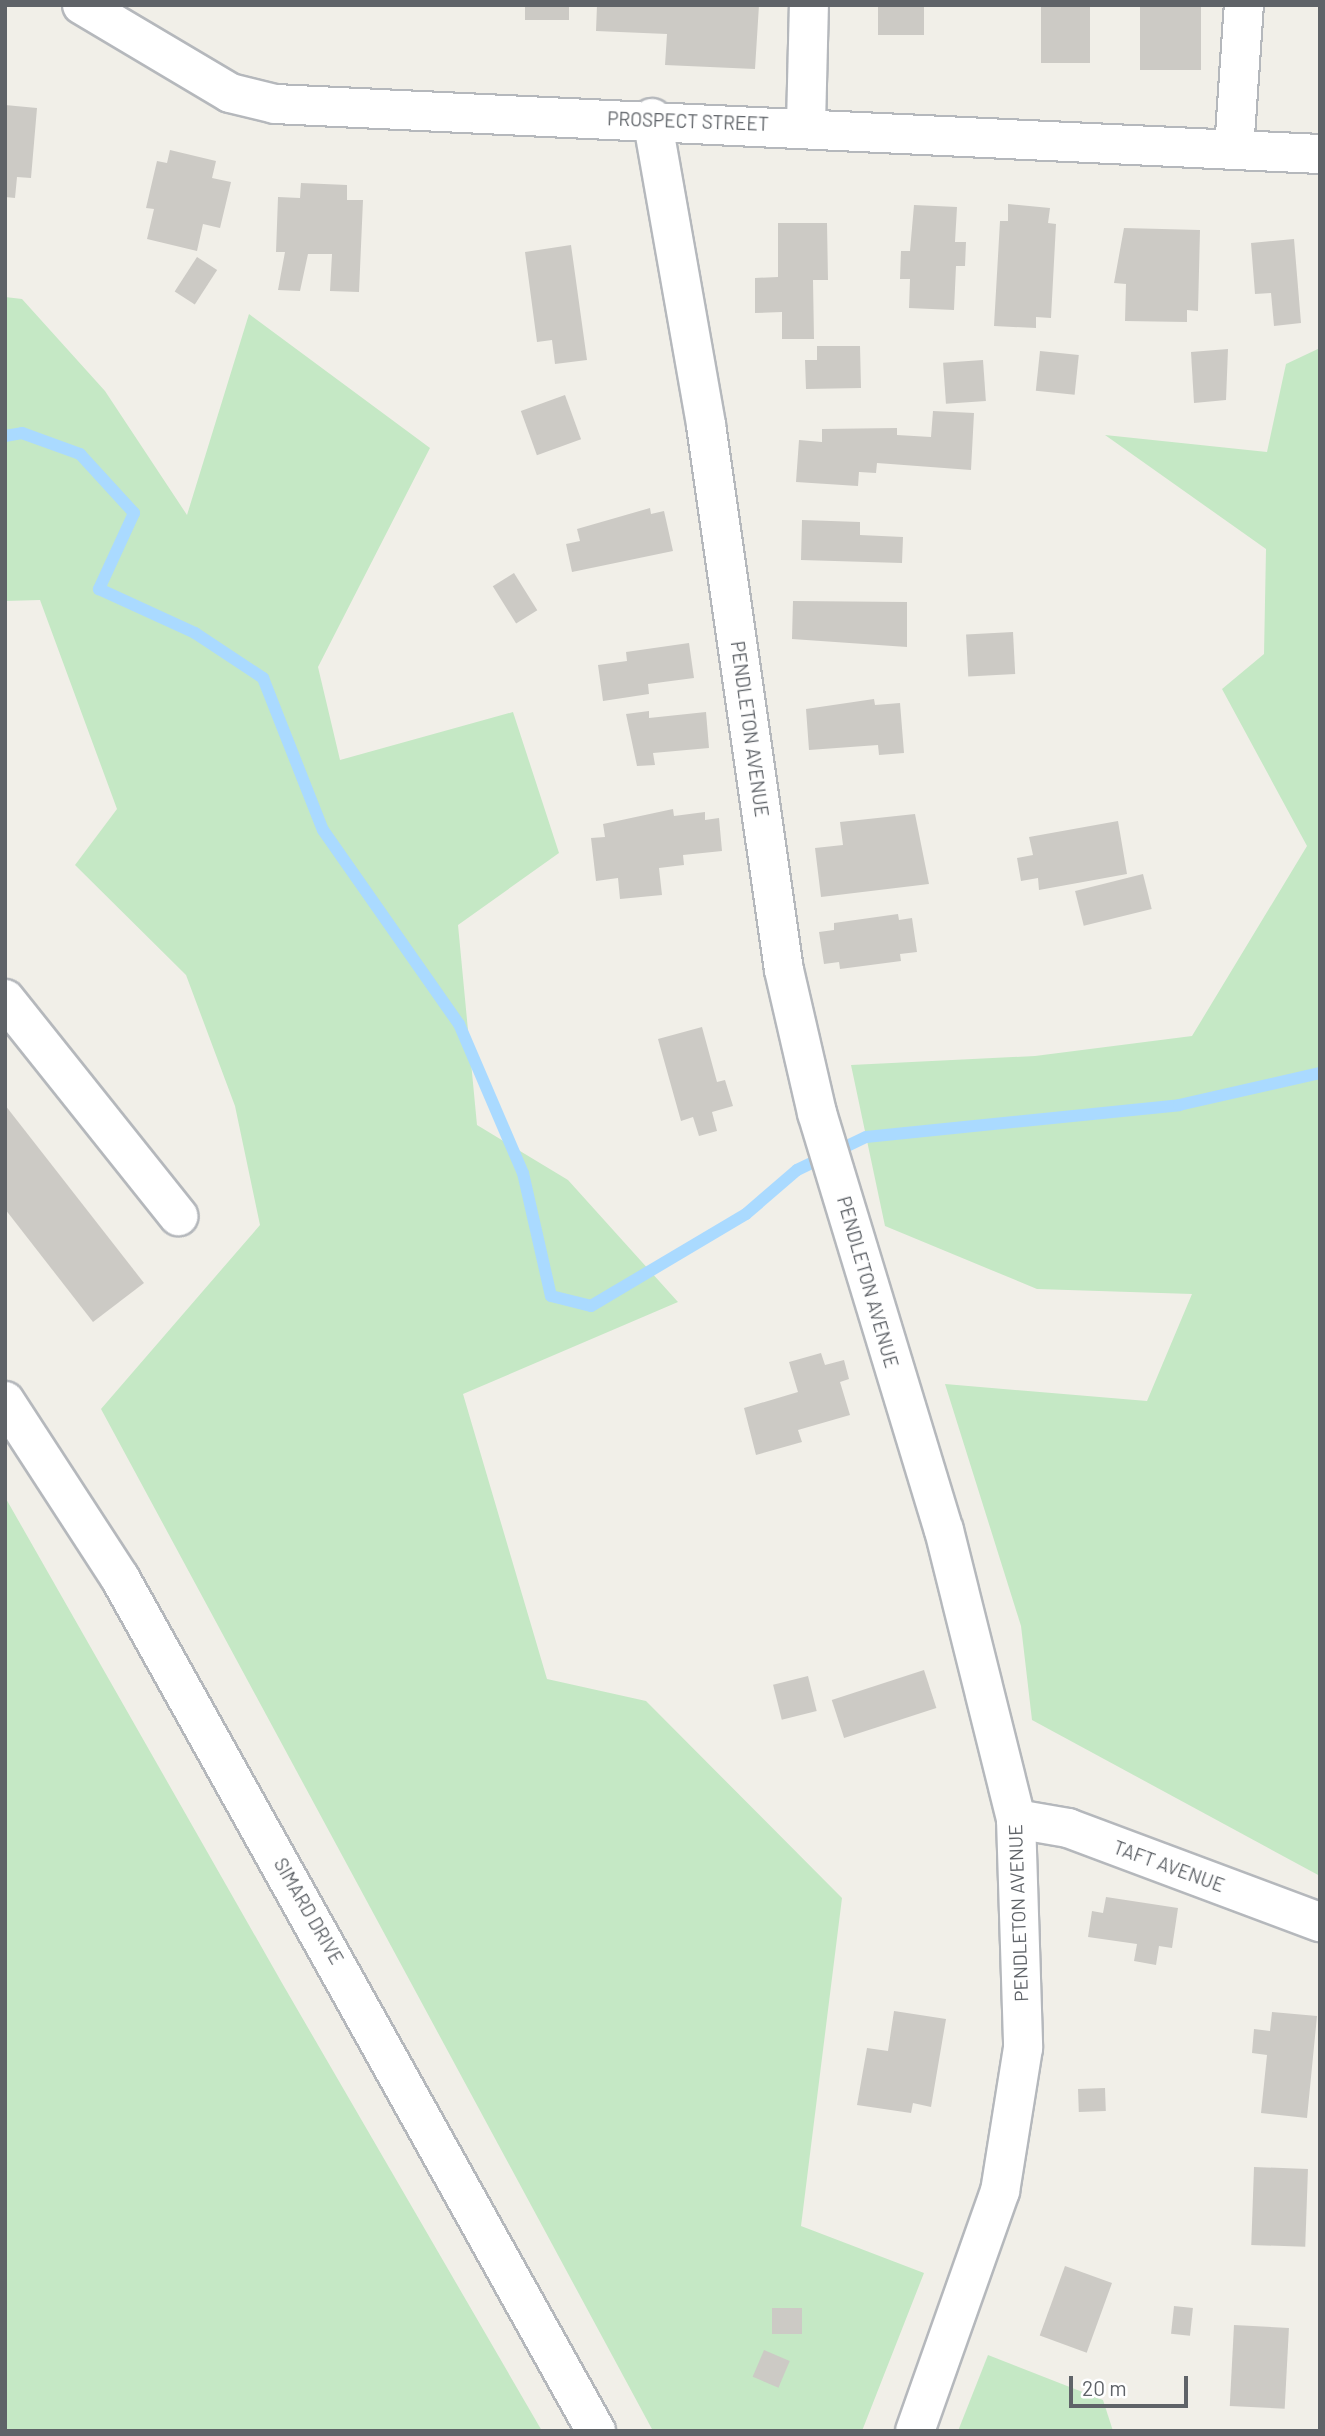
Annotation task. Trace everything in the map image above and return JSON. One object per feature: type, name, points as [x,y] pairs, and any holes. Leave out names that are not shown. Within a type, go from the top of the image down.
[{"type":"street","name":"PROSPECT STREET","points":[[82,5],[230,93],[275,104],[806,125],[1320,154]]},
{"type":"street","points":[[806,125],[809,5]]},
{"type":"street","points":[[1234,150],[1244,5]]},
{"type":"street","name":"PENDLETON AVENUE","points":[[652,118],[706,425],[784,970],[817,1113],[944,1530],[1016,1819],[1023,2048],[1000,2191],[915,2431]]},
{"type":"street","points":[[5,999],[178,1216]]},
{"type":"street","name":"SIMARD DRIVE","points":[[5,1401],[120,1578],[596,2431]]},
{"type":"street","name":"TAFT AVENUE","points":[[1016,1819],[1068,1828],[1320,1922]]},
{"type":"green space","points":[[5,297],[22,299],[105,391],[187,515],[249,314],[430,448],[318,667],[340,760],[513,712],[559,853],[458,925],[477,1125],[568,1180],[678,1302],[463,1394],[547,1679],[646,1701],[842,1898],[801,2226],[924,2273],[862,2431],[653,2431],[101,1409],[260,1225],[235,1106],[186,975],[75,865],[117,809],[40,600],[5,601]]},
{"type":"green space","points":[[1320,348],[1320,1876],[1032,1720],[1021,1626],[945,1384],[1147,1401],[1192,1294],[1037,1289],[885,1226],[851,1065],[1035,1056],[1192,1036],[1307,846],[1222,689],[1264,654],[1266,549],[1105,435],[1267,452],[1286,364]]},
{"type":"green space","points":[[5,1497],[282,1983],[542,2431],[5,2431]]},
{"type":"green space","points":[[988,2355],[1103,2400],[1113,2431],[958,2431]]},
{"type":"building","points":[[525,5],[569,5],[569,20],[525,20]]},
{"type":"building","points":[[597,5],[759,5],[755,69],[665,65],[667,34],[596,31]]},
{"type":"building","points":[[878,5],[924,5],[924,35],[878,35]]},
{"type":"building","points":[[1041,5],[1090,5],[1090,63],[1041,63]]},
{"type":"building","points":[[1140,5],[1201,5],[1201,70],[1140,70]]},
{"type":"building","points":[[5,105],[37,108],[31,178],[17,177],[15,198],[5,197]]},
{"type":"building","points":[[170,150],[216,161],[212,178],[231,182],[220,228],[203,224],[197,251],[147,239],[154,209],[146,208],[157,161],[167,163]]},
{"type":"building","points":[[301,183],[347,185],[347,200],[363,200],[359,292],[330,291],[332,254],[308,254],[300,291],[278,290],[285,252],[276,252],[278,197],[300,198]]},
{"type":"building","points":[[1008,204],[1050,208],[1048,223],[1056,224],[1051,318],[1036,317],[1036,328],[994,326],[1000,221],[1008,221]]},
{"type":"building","points":[[914,205],[957,207],[955,242],[966,242],[965,266],[956,266],[954,310],[909,308],[910,279],[900,279],[901,251],[910,251]]},
{"type":"building","points":[[778,223],[827,223],[828,280],[813,280],[814,339],[782,339],[782,312],[755,313],[755,278],[778,277]]},
{"type":"building","points":[[1124,228],[1200,230],[1198,311],[1187,310],[1187,322],[1125,321],[1126,284],[1114,283]]},
{"type":"building","points":[[1294,239],[1301,323],[1274,326],[1271,293],[1255,294],[1251,243]]},
{"type":"building","points":[[571,245],[587,360],[555,364],[552,340],[537,342],[525,252]]},
{"type":"building","points":[[197,257],[217,270],[195,304],[175,291]]},
{"type":"building","points":[[817,346],[860,346],[861,388],[806,389],[805,360],[817,360]]},
{"type":"building","points":[[1228,349],[1226,400],[1194,403],[1191,352]]},
{"type":"building","points":[[1040,351],[1079,355],[1075,395],[1036,391]]},
{"type":"building","points":[[983,360],[986,401],[946,404],[943,363]]},
{"type":"building","points":[[565,395],[581,439],[537,455],[521,411]]},
{"type":"building","points":[[933,411],[974,413],[971,470],[877,463],[876,473],[859,472],[858,486],[796,482],[799,440],[822,442],[822,429],[897,428],[897,435],[931,437]]},
{"type":"building","points":[[650,508],[651,514],[664,511],[673,551],[572,572],[566,544],[580,541],[577,529]]},
{"type":"building","points":[[802,520],[860,522],[860,535],[903,537],[902,563],[801,560]]},
{"type":"building","points":[[514,573],[537,610],[516,624],[493,586]]},
{"type":"building","points":[[793,601],[907,602],[907,647],[792,639]]},
{"type":"building","points":[[1013,632],[1015,674],[968,676],[966,634]]},
{"type":"building","points":[[689,643],[694,678],[648,684],[649,694],[603,701],[598,665],[627,661],[626,652]]},
{"type":"building","points":[[874,699],[875,705],[900,703],[904,753],[879,755],[878,745],[809,750],[806,709]]},
{"type":"building","points":[[649,711],[649,718],[706,712],[709,748],[653,753],[655,765],[637,766],[626,714]]},
{"type":"building","points":[[673,809],[674,816],[705,812],[705,820],[719,818],[722,851],[683,855],[684,865],[659,868],[662,895],[620,899],[618,878],[596,881],[591,838],[605,837],[603,824]]},
{"type":"building","points":[[915,814],[929,884],[821,897],[815,848],[843,845],[840,822]]},
{"type":"building","points":[[1118,821],[1127,874],[1039,890],[1038,878],[1021,881],[1017,858],[1033,855],[1029,837]]},
{"type":"building","points":[[1143,874],[1152,909],[1084,926],[1075,891]]},
{"type":"building","points":[[898,914],[899,920],[912,918],[917,952],[900,954],[901,961],[840,969],[839,962],[824,964],[819,932],[834,930],[834,923]]},
{"type":"building","points":[[702,1027],[717,1082],[725,1080],[733,1106],[712,1112],[717,1131],[699,1136],[693,1117],[681,1121],[658,1039]]},
{"type":"building","points":[[5,1105],[144,1283],[93,1322],[5,1209]]},
{"type":"building","points":[[821,1353],[825,1365],[844,1360],[849,1379],[840,1382],[850,1415],[798,1430],[802,1442],[756,1455],[744,1408],[798,1392],[789,1362]]},
{"type":"building","points":[[924,1670],[936,1708],[844,1738],[832,1700]]},
{"type":"building","points":[[808,1676],[817,1711],[782,1720],[773,1685]]},
{"type":"building","points":[[1106,1897],[1178,1908],[1172,1948],[1159,1946],[1156,1965],[1134,1961],[1137,1944],[1088,1937],[1092,1911],[1103,1913]]},
{"type":"building","points":[[894,2011],[946,2019],[931,2107],[913,2103],[911,2113],[857,2105],[867,2048],[888,2051]]},
{"type":"building","points":[[1272,2012],[1317,2016],[1307,2118],[1261,2113],[1267,2055],[1252,2053],[1254,2029],[1270,2031]]},
{"type":"building","points":[[1105,2088],[1106,2111],[1079,2112],[1078,2089]]},
{"type":"building","points":[[1254,2167],[1308,2169],[1305,2247],[1251,2245]]},
{"type":"building","points":[[1065,2266],[1112,2283],[1087,2353],[1040,2336]]},
{"type":"building","points":[[1174,2306],[1193,2308],[1190,2336],[1171,2334]]},
{"type":"building","points":[[772,2308],[802,2308],[802,2334],[772,2334]]},
{"type":"building","points":[[1234,2325],[1289,2328],[1285,2409],[1230,2406]]},
{"type":"building","points":[[764,2350],[790,2361],[778,2388],[753,2377]]},
{"type":"waterway","points":[[5,436],[22,433],[80,454],[134,513],[99,589],[195,633],[263,678],[323,830],[459,1024],[523,1173],[551,1296],[591,1306],[746,1214],[797,1170],[866,1137],[1179,1105],[1320,1073]]}]
